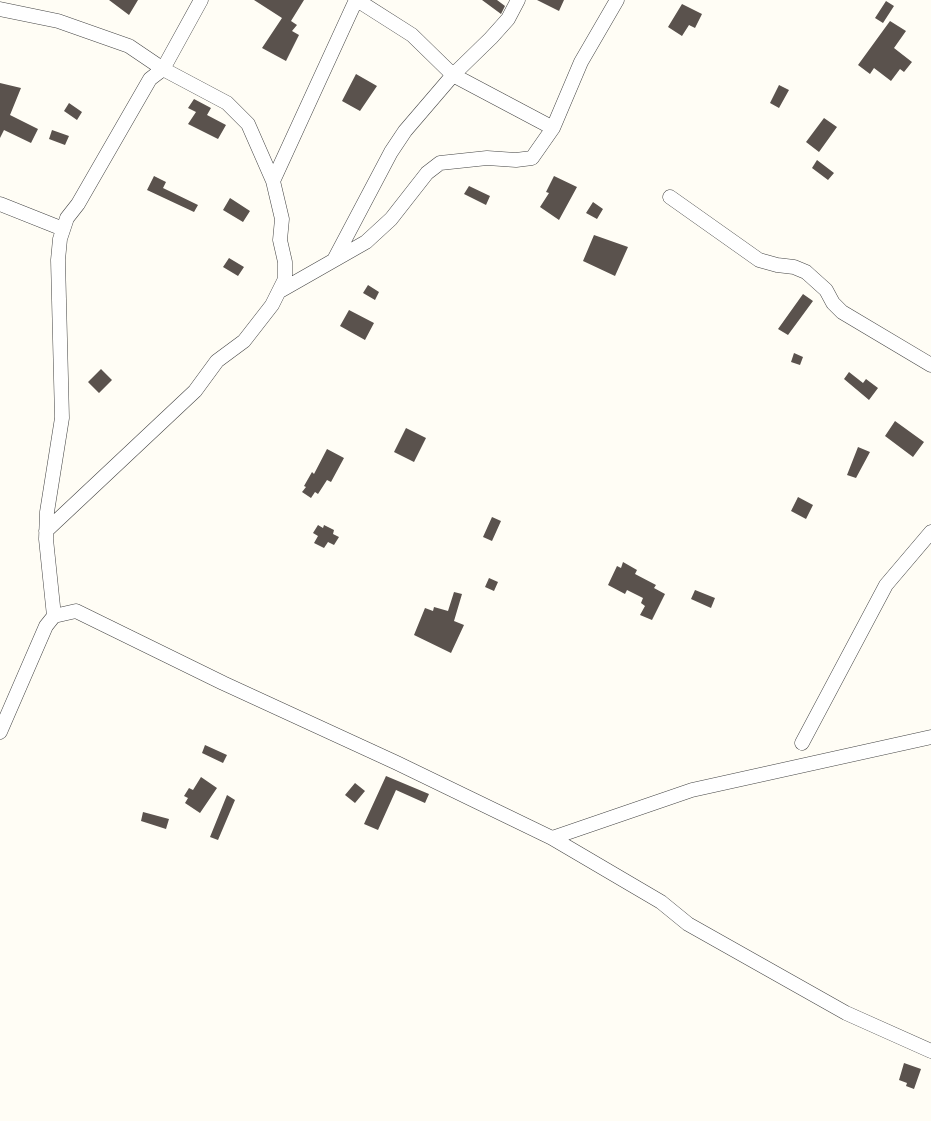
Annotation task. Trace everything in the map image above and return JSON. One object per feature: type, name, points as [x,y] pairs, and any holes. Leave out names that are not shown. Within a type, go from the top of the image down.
[{"type":"street","points":[[0,732],[38,641],[54,616],[46,531],[62,418],[58,260],[63,230],[67,218],[78,204],[150,79],[163,68],[201,0]]},
{"type":"street","points":[[273,181],[356,0],[412,34],[453,75],[553,128]]},
{"type":"street","points":[[335,259],[390,152],[405,131],[453,75],[508,19],[518,0]]},
{"type":"street","points":[[280,291],[366,242],[385,225],[410,196],[426,172],[440,164],[487,158],[516,160],[532,158],[553,128],[580,62],[617,0]]},
{"type":"street","points":[[0,9],[58,21],[129,46],[163,68],[227,103],[248,124],[273,181],[282,219],[280,240],[285,262],[285,280],[280,291],[244,341],[217,362],[195,391],[46,531]]},
{"type":"street","points":[[670,197],[759,260],[777,266],[794,267],[806,272],[826,290],[833,303],[842,312],[931,365]]},
{"type":"street","points":[[0,204],[63,230]]},
{"type":"street","points":[[802,743],[886,584],[931,532]]},
{"type":"street","points":[[54,616],[76,611],[223,683],[397,763],[552,838],[661,902],[688,924],[721,943],[846,1013],[931,1052]]},
{"type":"street","points":[[552,838],[692,790],[931,737]]},
{"type":"building","points":[[109,0],[138,0],[129,15]]},
{"type":"building","points":[[254,0],[304,0],[291,21],[297,25],[292,31],[299,35],[286,61],[262,48],[282,18]]},
{"type":"building","points":[[482,0],[497,0],[505,6],[501,14]]},
{"type":"building","points":[[537,0],[564,0],[559,11]]},
{"type":"building","points":[[886,1],[894,6],[883,23],[875,18]]},
{"type":"building","points":[[682,4],[702,14],[695,28],[689,25],[682,36],[668,27]]},
{"type":"building","points":[[890,21],[906,31],[894,48],[912,62],[904,72],[900,69],[891,81],[874,68],[870,74],[858,65]]},
{"type":"building","points":[[356,74],[377,86],[360,111],[342,101]]},
{"type":"building","points":[[0,83],[21,88],[10,115],[38,129],[31,143],[4,130],[0,138]]},
{"type":"building","points":[[779,85],[789,90],[779,108],[770,103]]},
{"type":"building","points":[[194,99],[211,108],[207,115],[226,125],[218,139],[188,124],[196,112],[188,108]]},
{"type":"building","points":[[69,103],[82,112],[77,120],[64,111]]},
{"type":"building","points":[[824,118],[837,127],[819,152],[806,142]]},
{"type":"building","points":[[52,130],[69,136],[65,145],[49,139]]},
{"type":"building","points":[[817,160],[834,173],[828,180],[812,168]]},
{"type":"building","points":[[154,176],[166,182],[163,188],[198,205],[194,212],[147,190]]},
{"type":"building","points":[[554,176],[577,187],[559,220],[540,207],[549,193],[546,192]]},
{"type":"building","points":[[469,186],[490,196],[486,205],[464,194]]},
{"type":"building","points":[[230,198],[250,211],[243,222],[223,210]]},
{"type":"building","points":[[593,202],[603,209],[597,219],[586,213]]},
{"type":"building","points":[[594,235],[628,247],[615,276],[583,261]]},
{"type":"building","points":[[229,258],[244,267],[238,276],[223,267]]},
{"type":"building","points":[[368,285],[379,292],[375,300],[363,293]]},
{"type":"building","points":[[803,294],[813,301],[788,335],[778,329]]},
{"type":"building","points":[[349,310],[374,323],[365,340],[340,326]]},
{"type":"building","points":[[794,353],[803,357],[800,365],[791,362]]},
{"type":"building","points":[[101,369],[112,380],[99,393],[88,382]]},
{"type":"building","points":[[849,372],[863,383],[866,379],[878,388],[869,400],[844,379]]},
{"type":"building","points":[[895,421],[924,442],[913,457],[885,436]]},
{"type":"building","points":[[406,428],[426,438],[414,462],[394,452]]},
{"type":"building","points":[[858,447],[870,452],[856,478],[847,475]]},
{"type":"building","points":[[327,449],[344,458],[331,482],[327,480],[318,494],[315,492],[311,498],[302,492]]},
{"type":"building","points":[[798,497],[813,505],[806,519],[791,511]]},
{"type":"building","points":[[492,517],[501,521],[492,541],[483,537]]},
{"type":"building","points":[[318,525],[323,528],[324,525],[334,530],[333,534],[339,537],[334,545],[328,542],[324,548],[314,543],[318,536],[313,533]]},
{"type":"building","points":[[623,562],[637,570],[635,574],[656,585],[654,588],[665,594],[652,620],[640,615],[645,606],[641,603],[643,598],[627,590],[625,594],[608,585],[617,566],[621,568]]},
{"type":"building","points":[[489,578],[498,582],[494,591],[485,587]]},
{"type":"building","points":[[695,590],[715,598],[711,608],[691,599]]},
{"type":"building","points":[[454,592],[462,594],[454,621],[464,625],[451,653],[414,635],[425,608],[433,611],[434,607],[448,611]]},
{"type":"building","points":[[205,745],[227,755],[223,763],[202,753]]},
{"type":"building","points":[[386,776],[429,794],[425,803],[396,790],[378,830],[364,824]]},
{"type":"building","points":[[201,777],[217,788],[200,813],[185,803],[188,798],[184,796],[189,788],[193,790]]},
{"type":"building","points":[[355,783],[365,791],[355,803],[345,795]]},
{"type":"building","points":[[227,795],[235,800],[218,840],[210,837]]},
{"type":"building","points":[[143,812],[169,819],[166,829],[141,821]]},
{"type":"building","points":[[904,1063],[921,1069],[914,1089],[906,1086],[907,1083],[899,1080]]}]
